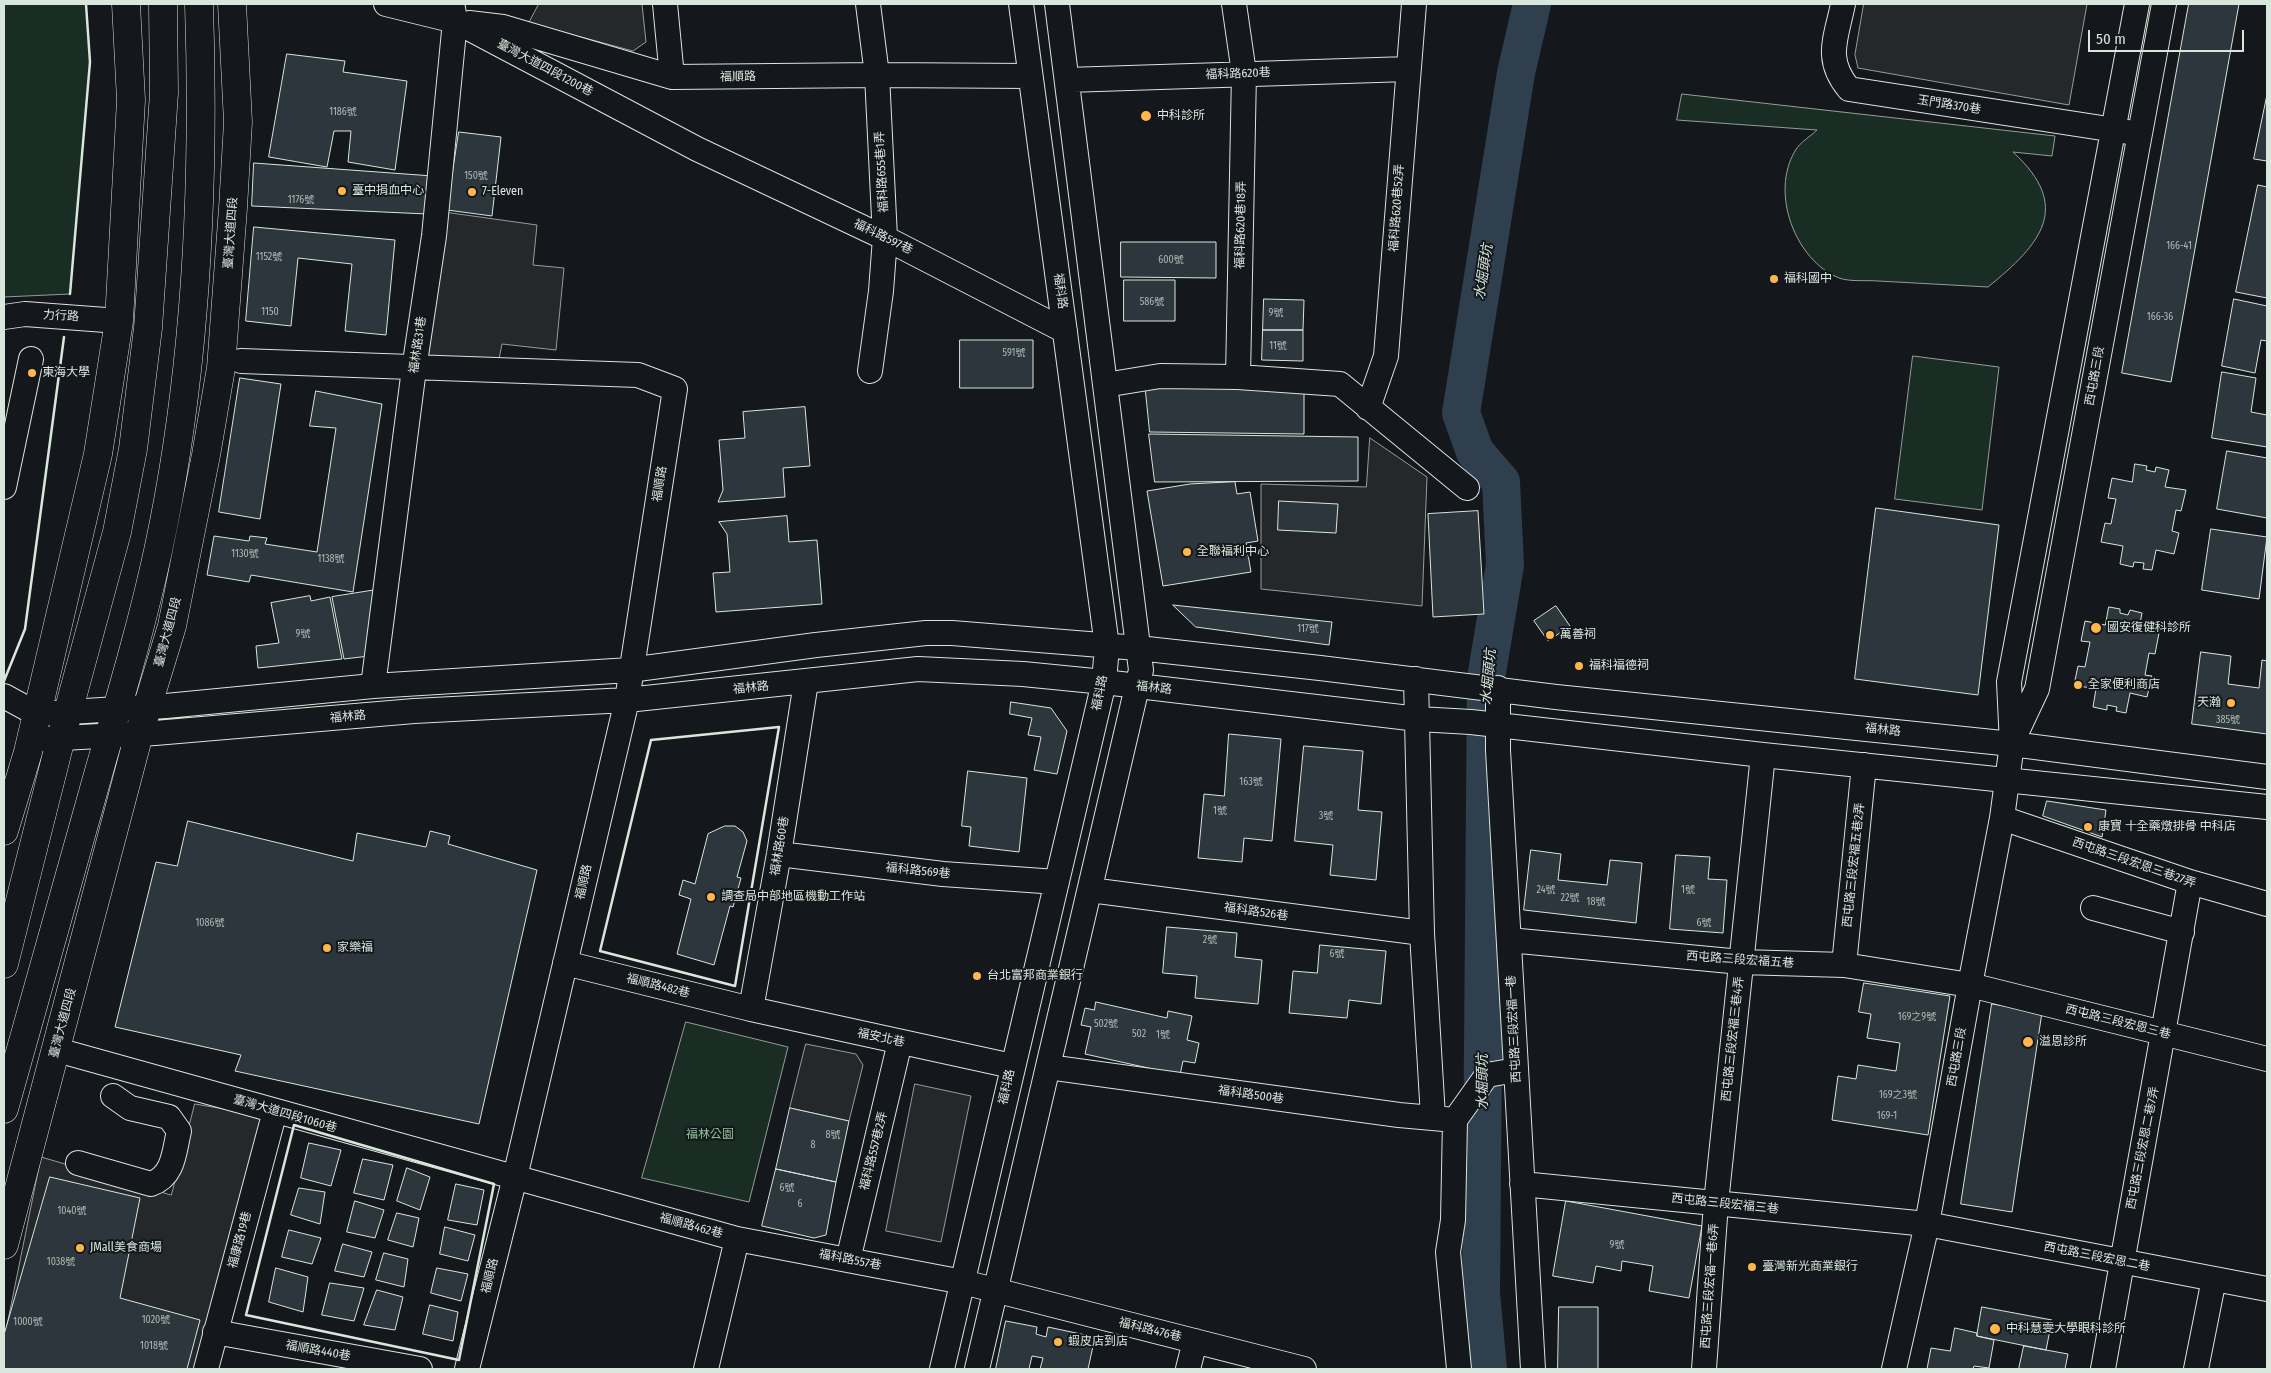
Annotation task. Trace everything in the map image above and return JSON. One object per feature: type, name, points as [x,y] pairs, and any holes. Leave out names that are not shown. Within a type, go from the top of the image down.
[{"type":"main road","points":[[4,831],[37,714],[98,454],[119,321],[131,100],[126,4]]},
{"type":"main road","points":[[4,964],[61,738],[116,532],[134,439],[148,328],[164,93],[162,4]]},
{"type":"main road","points":[[4,1109],[117,709],[158,551],[184,399],[196,256],[202,81],[199,4]]},
{"type":"main road","name":"臺灣大道四段","points":[[4,1245],[10,1195],[56,1050],[139,734],[172,626],[206,455],[221,368],[238,122],[232,4]]},
{"type":"street","name":"臺灣大道四段1200巷","points":[[386,4],[454,12],[697,149]]},
{"type":"street","points":[[665,4],[672,77]]},
{"type":"street","name":"福科路655巷1弄","points":[[868,4],[877,75],[885,238],[881,292],[870,371]]},
{"type":"street","name":"福科路","points":[[942,1369],[1104,682],[1107,646],[1021,4]]},
{"type":"street","points":[[977,1369],[1141,670],[1057,4]]},
{"type":"street","name":"福科路620巷18弄","points":[[1234,4],[1244,73],[1238,377]]},
{"type":"street","name":"福科路620巷52弄","points":[[1368,408],[1386,356],[1414,4]]},
{"type":"street","name":"玉門路370巷","points":[[1843,4],[1832,58],[1838,76],[1849,89],[2140,134]]},
{"type":"street","name":"西屯路三段","points":[[1894,1369],[1927,1224],[2002,818],[2012,744],[2009,682],[2137,4]]},
{"type":"street","name":"西屯路三段","points":[[2012,744],[2037,689],[2164,4]]},
{"type":"street","name":"福順路","points":[[454,12],[672,77],[1030,76]]},
{"type":"street","name":"福林路31巷","points":[[374,686],[414,369],[434,236],[454,12]]},
{"type":"street","name":"福科路620巷","points":[[1067,80],[1408,69]]},
{"type":"street","name":"福科路597巷","points":[[697,149],[885,238],[1066,331]]},
{"type":"street","name":"力行路","points":[[4,317],[25,314],[119,321]]},
{"type":"street","points":[[4,487],[31,359]]},
{"type":"street","points":[[241,361],[414,369]]},
{"type":"street","name":"福順路","points":[[414,369],[638,375],[675,389],[626,700],[467,1369]]},
{"type":"street","points":[[1106,384],[1160,376],[1238,377],[1340,384],[1467,488]]},
{"type":"street","points":[[4,696],[37,714],[147,707],[374,686],[630,670],[816,645],[926,633],[990,634],[1416,678],[1422,934],[1444,1119],[1453,1220],[1448,1252],[1459,1369]]},
{"type":"street","name":"福林路","points":[[30,740],[139,734],[414,711],[626,700],[918,669],[1023,674],[1418,719],[1498,724]]},
{"type":"street","name":"福林路","points":[[1416,678],[1556,696],[2012,744],[2267,777]]},
{"type":"street","name":"福林路60巷","points":[[751,1009],[779,854],[806,682]]},
{"type":"street","name":"西屯路三段宏福一巷","points":[[1498,688],[1498,724],[1509,940],[1533,1369]]},
{"type":"street","points":[[1498,724],[1763,755],[2267,807]]},
{"type":"street","name":"西屯路三段宏福三巷4弄","points":[[1716,1203],[1763,755]]},
{"type":"street","name":"西屯路三段宏福五巷2弄","points":[[1844,965],[1864,765]]},
{"type":"street","name":"西屯路三段宏恩三巷27弄","points":[[2002,818],[2190,882],[2267,904]]},
{"type":"street","name":"福科路569巷","points":[[779,854],[943,874],[1057,882]]},
{"type":"street","name":"西屯路三段宏恩二巷7弄","points":[[2103,1369],[2190,882]]},
{"type":"street","name":"福科路526巷","points":[[1090,890],[1422,934]]},
{"type":"street","points":[[2093,908],[2182,932]]},
{"type":"street","name":"西屯路三段宏福五巷","points":[[1509,940],[1741,962],[1844,965],[1970,985]]},
{"type":"street","name":"福順路482巷","points":[[565,963],[751,1009]]},
{"type":"street","name":"西屯路三段宏恩三巷","points":[[1970,985],[2267,1059]]},
{"type":"street","name":"福安北巷","points":[[751,1009],[1012,1066]]},
{"type":"street","name":"福科路557巷2弄","points":[[848,1260],[900,1042]]},
{"type":"street","name":"臺灣大道四段1060巷","points":[[56,1050],[514,1177]]},
{"type":"street","name":"福科路500巷","points":[[1048,1067],[1389,1114],[1444,1119]]},
{"type":"street","points":[[1444,1119],[1487,1075],[1516,1070]]},
{"type":"street","points":[[78,1163],[151,1184],[160,1180],[170,1169],[179,1131],[169,1117],[130,1108],[113,1096]]},
{"type":"street","name":"福康路19巷","points":[[206,1369],[275,1111]]},
{"type":"street","name":"福順路462巷","points":[[514,1177],[737,1239],[706,1369]]},
{"type":"street","name":"西屯路三段宏福三巷","points":[[1522,1184],[1927,1224]]},
{"type":"street","name":"西屯路三段宏福一巷6弄","points":[[1704,1369],[1716,1203]]},
{"type":"street","name":"西屯路三段宏恩二巷","points":[[1927,1224],[2267,1289]]},
{"type":"street","name":"福科路557巷","points":[[737,1239],[996,1290]]},
{"type":"street","points":[[2196,1369],[2214,1279]]},
{"type":"street","name":"福科路476巷","points":[[996,1290],[1304,1369]]},
{"type":"street","name":"福順路440巷","points":[[216,1332],[420,1369]]},
{"type":"street","points":[[1188,1369],[1195,1341]]},
{"type":"green space","name":"東海大學","points":[[4,4],[86,4],[90,62],[70,294],[4,297]]},
{"type":"green space","points":[[1682,94],[2055,136],[2052,156],[2013,152],[2031,172],[2042,190],[2045,208],[2043,224],[2035,240],[2023,255],[1988,287],[1839,278],[1823,269],[1799,241],[1786,205],[1785,186],[1788,168],[1795,151],[1802,142],[1817,130],[1677,120]]},
{"type":"green space","points":[[1913,356],[1999,367],[1982,510],[1895,499]]},
{"type":"green space","name":"福林公園","points":[[686,1022],[788,1047],[749,1202],[642,1178]]},
{"type":"shaded area","points":[[539,4],[642,4],[646,42],[633,51],[529,23]]},
{"type":"shaded area","points":[[1864,4],[2087,4],[2069,105],[1858,68],[1855,55]]},
{"type":"shaded area","points":[[444,212],[537,225],[533,265],[564,268],[556,350],[502,344],[497,369],[421,365]]},
{"type":"shaded area","points":[[1370,438],[1427,477],[1422,606],[1261,589],[1261,484],[1366,487]]},
{"type":"shaded area","points":[[806,1044],[856,1054],[863,1065],[849,1121],[790,1108]]},
{"type":"shaded area","points":[[915,1084],[971,1096],[941,1242],[886,1231]]},
{"type":"shaded area","points":[[195,1104],[265,1116],[196,1369],[4,1369],[4,1340],[41,1157],[171,1195]]},
{"type":"building","points":[[2189,4],[2239,4],[2171,382],[2122,373]]},
{"type":"building","points":[[287,54],[345,61],[343,72],[407,81],[395,170],[348,162],[351,131],[334,131],[327,167],[269,157]]},
{"type":"building","points":[[2267,95],[2267,161],[2254,159]]},
{"type":"building","name":"7-Eleven","points":[[459,132],[501,137],[492,216],[447,210]]},
{"type":"building","name":"臺中捐血中心","points":[[254,163],[433,176],[427,214],[252,206]]},
{"type":"building","points":[[2258,185],[2267,187],[2267,298],[2236,292]]},
{"type":"building","points":[[254,227],[395,240],[386,335],[345,331],[352,264],[298,258],[291,326],[246,321]]},
{"type":"building","points":[[1121,242],[1216,242],[1216,278],[1121,277]]},
{"type":"building","points":[[1124,280],[1175,280],[1175,321],[1124,321]]},
{"type":"building","points":[[1264,299],[1304,300],[1303,330],[1263,330]]},
{"type":"building","points":[[2234,299],[2267,306],[2267,341],[2261,340],[2255,373],[2222,366]]},
{"type":"building","points":[[1263,330],[1303,330],[1303,361],[1262,360]]},
{"type":"building","points":[[960,340],[1033,340],[1033,388],[960,388]]},
{"type":"building","points":[[2222,372],[2256,378],[2251,412],[2267,415],[2267,447],[2212,438]]},
{"type":"building","points":[[240,378],[281,384],[260,519],[219,512]]},
{"type":"building","points":[[1145,383],[1304,391],[1304,434],[1150,432]]},
{"type":"building","points":[[316,391],[382,404],[353,592],[251,575],[249,582],[207,575],[214,536],[249,541],[250,536],[267,538],[265,544],[317,552],[336,428],[310,426]]},
{"type":"building","points":[[805,407],[810,466],[783,468],[785,497],[718,502],[723,490],[719,440],[745,438],[743,412]]},
{"type":"building","points":[[1149,434],[1358,437],[1358,481],[1155,482]]},
{"type":"building","points":[[2227,451],[2267,458],[2267,518],[2217,509]]},
{"type":"building","points":[[2135,464],[2147,466],[2146,470],[2155,472],[2156,467],[2169,470],[2165,487],[2186,490],[2181,511],[2176,510],[2172,531],[2179,533],[2174,554],[2156,550],[2152,570],[2143,569],[2144,563],[2134,562],[2133,567],[2120,564],[2123,546],[2101,542],[2105,523],[2111,524],[2116,499],[2108,498],[2112,478],[2132,482]]},
{"type":"building","points":[[1235,482],[1237,494],[1250,492],[1258,541],[1246,543],[1251,572],[1163,586],[1147,491],[1190,484]]},
{"type":"building","points":[[1279,501],[1338,504],[1336,533],[1278,530]]},
{"type":"building","points":[[1876,508],[1999,525],[1978,695],[1855,679]]},
{"type":"building","points":[[1478,511],[1484,614],[1433,617],[1428,514]]},
{"type":"building","points":[[787,516],[789,542],[817,540],[822,604],[716,612],[713,573],[730,572],[727,534],[719,522]]},
{"type":"building","points":[[2211,529],[2267,537],[2259,599],[2202,590]]},
{"type":"building","points":[[376,590],[369,656],[344,659],[332,597]]},
{"type":"building","points":[[310,596],[311,601],[330,597],[342,659],[258,668],[256,646],[279,643],[271,603]]},
{"type":"building","points":[[1173,605],[1332,622],[1329,645],[1196,627]]},
{"type":"building","points":[[1556,606],[1570,626],[1548,641],[1534,621]]},
{"type":"building","points":[[2109,607],[2120,609],[2120,613],[2128,615],[2130,610],[2142,613],[2139,629],[2159,633],[2155,654],[2149,653],[2145,675],[2152,676],[2147,697],[2130,693],[2126,713],[2116,711],[2117,707],[2107,705],[2107,710],[2093,707],[2096,689],[2074,685],[2078,666],[2085,667],[2090,642],[2081,641],[2085,621],[2105,625]]},
{"type":"building","name":"天瀚","points":[[2201,652],[2231,656],[2228,684],[2259,688],[2262,660],[2267,661],[2267,734],[2192,724]]},
{"type":"building","points":[[1011,702],[1051,708],[1067,731],[1057,774],[1034,770],[1041,737],[1028,735],[1032,718],[1010,714]]},
{"type":"building","points":[[1229,734],[1281,739],[1272,841],[1244,838],[1242,862],[1198,858],[1204,794],[1224,796]]},
{"type":"building","points":[[1304,746],[1363,751],[1358,810],[1382,812],[1376,880],[1330,875],[1333,845],[1295,841]]},
{"type":"building","points":[[968,771],[1027,778],[1019,852],[969,846],[971,827],[962,826]]},
{"type":"building","name":"康寶 十全藥燉排骨 中科店","points":[[2047,801],[2106,810],[2102,837],[2043,816]]},
{"type":"building","name":"家樂福","points":[[188,821],[353,861],[357,833],[426,847],[430,831],[450,836],[448,844],[537,870],[479,1124],[235,1071],[241,1055],[115,1027],[156,862],[177,866]]},
{"type":"building","name":"調查局中部地區機動工作站","points":[[725,826],[735,826],[743,832],[747,841],[737,877],[741,878],[733,907],[730,906],[714,965],[677,954],[691,899],[679,895],[683,880],[695,884],[708,834]]},
{"type":"building","points":[[1531,850],[1561,854],[1558,880],[1607,885],[1610,860],[1642,863],[1636,923],[1524,910]]},
{"type":"building","points":[[1676,855],[1710,857],[1708,879],[1727,880],[1723,933],[1670,929]]},
{"type":"building","points":[[1167,927],[1237,933],[1235,957],[1262,960],[1258,1004],[1195,998],[1197,976],[1163,973]]},
{"type":"building","points":[[1320,945],[1386,951],[1381,1004],[1349,1000],[1347,1018],[1289,1013],[1293,971],[1317,973]]},
{"type":"building","points":[[1864,983],[1950,996],[1928,1135],[1832,1120],[1838,1076],[1856,1079],[1858,1065],[1896,1071],[1900,1043],[1867,1038],[1871,1014],[1859,1012]]},
{"type":"building","points":[[1096,1002],[1167,1018],[1168,1011],[1192,1016],[1187,1040],[1199,1043],[1195,1063],[1183,1061],[1180,1075],[1085,1054],[1091,1027],[1081,1025],[1085,1008],[1094,1010]]},
{"type":"building","points":[[1992,1004],[2042,1012],[2012,1212],[1961,1204]]},
{"type":"building","points":[[790,1108],[849,1121],[836,1182],[776,1169]]},
{"type":"building","points":[[309,1143],[341,1150],[331,1186],[301,1178]]},
{"type":"building","points":[[363,1159],[393,1165],[384,1200],[354,1193]]},
{"type":"building","points":[[407,1168],[430,1177],[420,1210],[397,1201]]},
{"type":"building","points":[[776,1169],[836,1182],[826,1235],[814,1238],[762,1226]]},
{"type":"building","name":"JMall美食商場","points":[[50,1177],[140,1198],[120,1298],[200,1320],[187,1369],[4,1369],[4,1335]]},
{"type":"building","points":[[456,1184],[484,1190],[477,1225],[448,1220]]},
{"type":"building","points":[[299,1188],[325,1192],[320,1224],[291,1215]]},
{"type":"building","points":[[355,1201],[384,1210],[375,1238],[347,1232]]},
{"type":"building","points":[[1566,1201],[1702,1226],[1689,1298],[1649,1291],[1653,1266],[1622,1261],[1621,1271],[1596,1266],[1593,1283],[1553,1276]]},
{"type":"building","points":[[397,1213],[419,1218],[413,1247],[388,1240]]},
{"type":"building","points":[[445,1227],[475,1235],[468,1261],[440,1254]]},
{"type":"building","points":[[289,1230],[321,1238],[312,1264],[282,1257]]},
{"type":"building","points":[[343,1244],[372,1252],[364,1277],[335,1271]]},
{"type":"building","points":[[384,1253],[408,1259],[404,1287],[376,1280]]},
{"type":"building","points":[[276,1268],[308,1277],[303,1312],[269,1302]]},
{"type":"building","points":[[437,1268],[468,1274],[461,1301],[431,1293]]},
{"type":"building","points":[[330,1283],[364,1288],[354,1321],[322,1315]]},
{"type":"building","points":[[377,1290],[403,1297],[395,1330],[364,1325]]},
{"type":"building","points":[[430,1305],[458,1312],[453,1341],[423,1334]]},
{"type":"building","points":[[1559,1307],[1598,1307],[1598,1369],[1558,1369]]},
{"type":"building","points":[[1982,1307],[2052,1320],[2046,1350],[1977,1336]]},
{"type":"building","points":[[1006,1321],[1037,1327],[1036,1334],[1046,1337],[1048,1327],[1095,1337],[1088,1369],[1040,1369],[1043,1358],[1032,1356],[1029,1369],[996,1369]]},
{"type":"building","points":[[1955,1328],[1977,1333],[1977,1336],[1994,1340],[1989,1368],[1974,1366],[1973,1369],[1927,1369],[1931,1348],[1950,1351]]},
{"type":"building","points":[[2024,1346],[2068,1354],[2065,1369],[2019,1369]]},
{"type":"waterway","name":"水堀頭坑","points":[[1488,1369],[1481,1293],[1486,678],[1505,565],[1501,482],[1475,452],[1461,413],[1516,73],[1532,4]]},
{"type":"wall","points":[[70,294],[90,62],[86,4]]},
{"type":"wall","points":[[4,681],[25,629],[64,337]]},
{"type":"wall","points":[[779,727],[735,986],[600,951],[651,740],[779,727]]},
{"type":"wall","points":[[294,1125],[494,1184],[459,1360],[246,1315],[294,1125]]},
{"type":"place","name":"中科診所","points":[[1146,116]]},
{"type":"place","name":"臺中捐血中心","points":[[342,191]]},
{"type":"place","name":"7-Eleven","points":[[472,192]]},
{"type":"place","name":"福科國中","points":[[1774,279]]},
{"type":"place","name":"東海大學","points":[[32,373]]},
{"type":"place","name":"全聯福利中心","points":[[1187,552]]},
{"type":"place","name":"國安復健科診所","points":[[2096,628]]},
{"type":"place","name":"萬善祠","points":[[1550,635]]},
{"type":"place","name":"福科福德祠","points":[[1579,666]]},
{"type":"place","name":"全家便利商店","points":[[2078,685]]},
{"type":"place","name":"天瀚","points":[[2231,703]]},
{"type":"place","name":"康寶 十全藥燉排骨 中科店","points":[[2088,827]]},
{"type":"place","name":"調查局中部地區機動工作站","points":[[711,897]]},
{"type":"place","name":"家樂福","points":[[327,948]]},
{"type":"place","name":"台北富邦商業銀行","points":[[977,976]]},
{"type":"place","name":"溢恩診所","points":[[2028,1042]]},
{"type":"place","name":"JMall美食商場","points":[[80,1248]]},
{"type":"place","name":"臺灣新光商業銀行","points":[[1752,1267]]},
{"type":"place","name":"中科慧雯大學眼科診所","points":[[1995,1329]]},
{"type":"place","name":"蝦皮店到店","points":[[1058,1342]]}]
